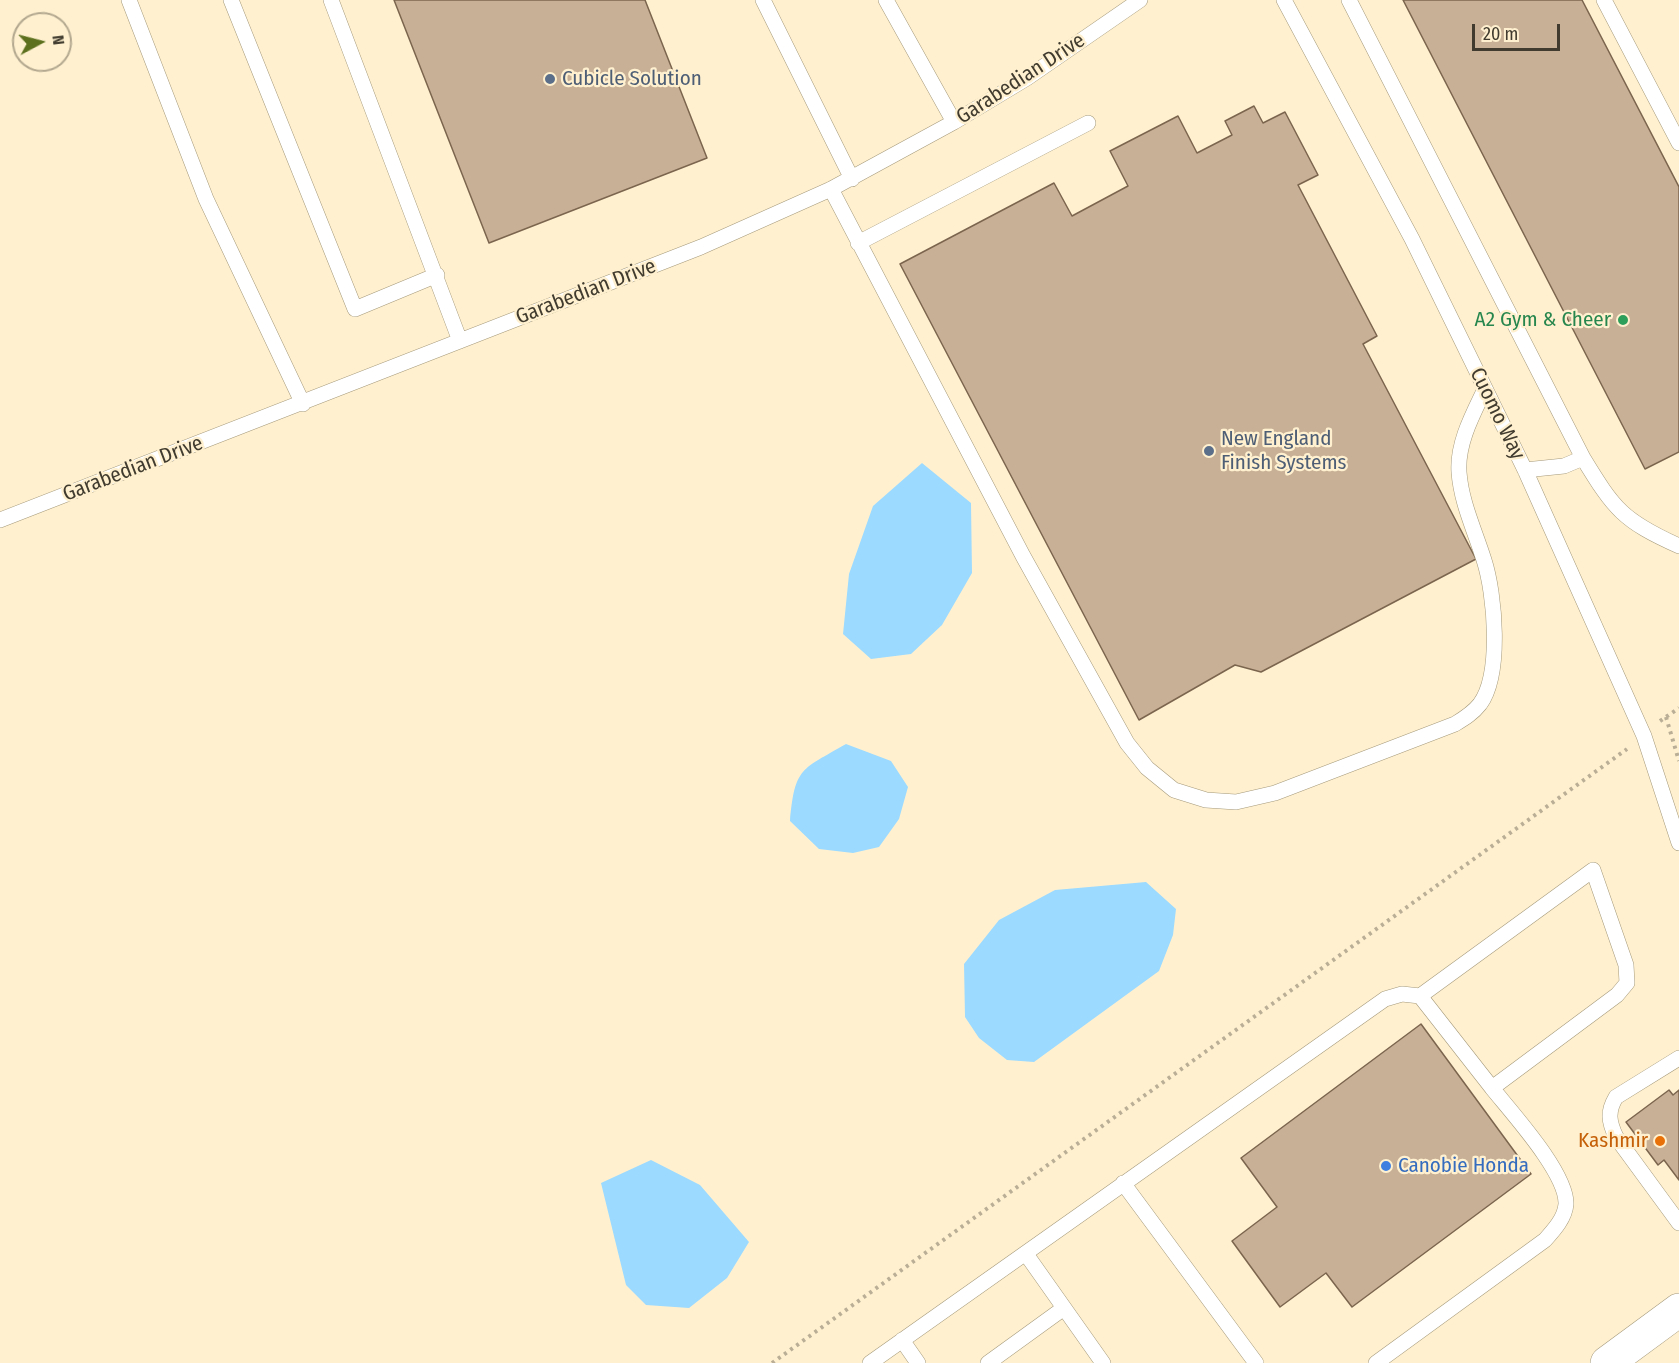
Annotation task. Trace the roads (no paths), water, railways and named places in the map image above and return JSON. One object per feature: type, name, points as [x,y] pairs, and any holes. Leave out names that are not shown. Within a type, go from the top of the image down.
[{"type":"main road","points":[[1608,1363],[1679,1310]]},
{"type":"lane","points":[[129,0],[206,199],[303,404]]},
{"type":"lane","points":[[231,0],[355,309],[437,275]]},
{"type":"lane","points":[[331,0],[437,275],[460,341]]},
{"type":"lane","points":[[763,0],[852,179]]},
{"type":"lane","points":[[886,0],[954,122]]},
{"type":"lane","name":"Garabedian Drive","points":[[0,520],[303,404],[701,247],[831,189],[954,122],[1027,78],[1140,0]]},
{"type":"lane","name":"Cuomo Way","points":[[1284,0],[1412,239],[1525,470],[1644,736],[1679,843]]},
{"type":"lane","points":[[1349,0],[1583,458],[1608,499],[1627,519],[1679,546]]},
{"type":"lane","points":[[1604,0],[1679,142]]},
{"type":"lane","points":[[858,243],[1088,123]]},
{"type":"lane","points":[[831,189],[1023,556],[1127,743],[1148,768],[1174,790],[1206,800],[1236,802],[1275,793],[1455,724],[1470,716],[1481,702],[1488,684],[1492,662],[1492,599],[1485,562],[1462,494],[1458,469],[1466,432],[1485,389]]},
{"type":"lane","points":[[1525,470],[1564,466],[1583,458]]},
{"type":"lane","points":[[870,1363],[1385,999],[1402,994],[1420,996],[1593,870],[1626,965],[1627,983],[1617,995],[1492,1088]]},
{"type":"lane","points":[[1376,1363],[1545,1240],[1559,1224],[1566,1204],[1561,1184],[1547,1158],[1420,996]]},
{"type":"lane","points":[[1679,1058],[1616,1097],[1610,1107],[1609,1122],[1616,1137],[1679,1223]]},
{"type":"lane","points":[[1123,1183],[1256,1363]]},
{"type":"lane","points":[[1026,1254],[1103,1363]]},
{"type":"lane","points":[[988,1363],[1064,1308]]},
{"type":"lane","points":[[902,1340],[918,1363]]},
{"type":"water","points":[[922,463],[971,503],[972,573],[942,625],[911,654],[871,659],[843,634],[849,574],[873,506]]},
{"type":"water","points":[[846,744],[891,761],[908,787],[899,819],[879,847],[853,853],[819,849],[790,821],[795,790],[803,772],[819,759]]},
{"type":"water","points":[[1146,882],[1176,909],[1173,935],[1159,971],[1034,1062],[1007,1060],[979,1038],[965,1017],[964,964],[999,920],[1055,890]]},
{"type":"water","points":[[651,1160],[700,1185],[749,1242],[727,1278],[689,1308],[646,1305],[626,1285],[601,1183]]},
{"type":"place","name":"Cubicle Solution","points":[[550,79]]},
{"type":"place","name":"A2 Gym & Cheer","points":[[1623,320]]},
{"type":"place","name":"New England Finish Systems","points":[[1209,451]]},
{"type":"place","name":"Kashmir","points":[[1660,1141]]},
{"type":"place","name":"Canobie Honda","points":[[1386,1166]]}]
